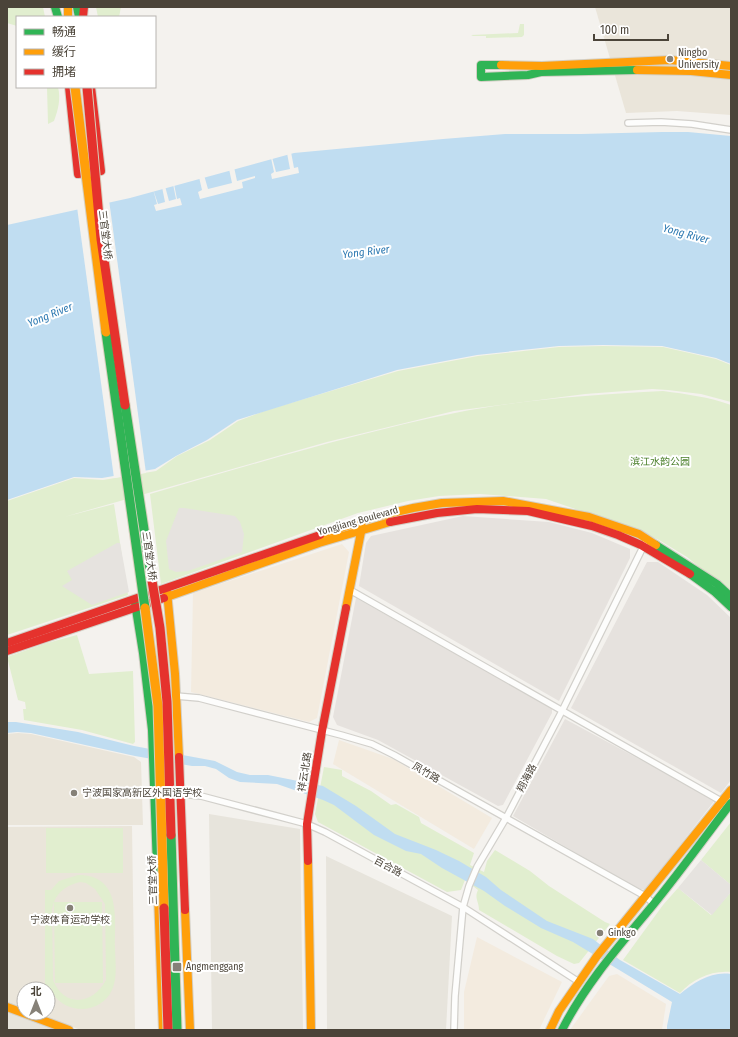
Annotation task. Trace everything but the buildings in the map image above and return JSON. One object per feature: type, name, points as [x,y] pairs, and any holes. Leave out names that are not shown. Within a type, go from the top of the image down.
[{"type":"main road","points":[[55,7],[60,16]]},
{"type":"main road","points":[[731,66],[670,60],[542,66],[481,65],[481,77],[541,72],[642,70],[691,70],[731,75]]},
{"type":"main road","points":[[69,88],[78,174],[101,171],[91,88]]},
{"type":"main road","name":"三官堂大桥","points":[[75,88],[109,355],[158,706],[168,1030]]},
{"type":"main road","name":"三官堂大桥","points":[[87,88],[104,255],[144,536],[160,628],[167,702],[177,1030]]},
{"type":"main road","name":"Yongjiang Boulevard","points":[[167,592],[304,540],[364,520],[413,508],[442,503],[504,501],[589,517],[639,534],[645,543],[720,595],[731,607]]},
{"type":"main road","name":"Yongjiang Boulevard","points":[[7,651],[135,603],[323,542],[383,524],[430,514],[458,510],[517,510],[551,516],[599,528],[635,542],[645,543],[718,584],[731,597]]},
{"type":"main road","name":"祥云北路","points":[[312,1030],[307,824],[322,731],[364,520]]},
{"type":"main road","points":[[167,592],[176,696],[190,1030]]},
{"type":"main road","points":[[135,603],[144,653],[152,730],[163,1030]]},
{"type":"main road","name":"Yongjiang Boulevard","points":[[7,643],[135,603]]},
{"type":"main road","points":[[550,1030],[559,1011],[597,956],[731,790]]},
{"type":"main road","points":[[562,1030],[568,1018],[605,962],[654,904],[731,803]]},
{"type":"main road","points":[[7,1007],[69,1030]]},
{"type":"street","points":[[628,123],[661,122],[692,124],[731,130]]},
{"type":"street","name":"翔海路","points":[[454,1030],[455,996],[463,907],[469,886],[477,867],[506,818],[562,711],[645,543]]},
{"type":"street","points":[[350,590],[721,801]]},
{"type":"street","name":"凤竹路","points":[[176,696],[199,698],[341,735],[378,747],[646,896],[654,904]]},
{"type":"street","name":"百合路","points":[[180,794],[201,796],[307,824],[325,832],[463,907],[579,982]]},
{"type":"shaded area","name":"Ningbo University","points":[[595,7],[731,7],[731,115],[677,111],[626,113]]},
{"type":"shaded area","points":[[179,508],[235,516],[240,522],[244,534],[242,552],[188,571],[176,572],[169,569],[166,541]]},
{"type":"shaded area","points":[[463,516],[549,522],[592,533],[630,549],[630,558],[559,701],[359,586],[366,543],[371,536]]},
{"type":"shaded area","points":[[117,543],[120,543],[129,592],[92,605],[62,586],[72,580],[67,571]]},
{"type":"shaded area","points":[[342,544],[349,552],[317,718],[309,722],[191,692],[193,593]]},
{"type":"shaded area","points":[[647,562],[658,562],[707,595],[731,618],[731,780],[721,793],[571,708]]},
{"type":"shaded area","points":[[356,598],[552,708],[552,713],[503,805],[498,806],[378,740],[337,725],[333,717]]},
{"type":"shaded area","points":[[565,719],[715,800],[645,890],[636,888],[513,816]]},
{"type":"shaded area","name":"宁波国家高新区外国语学校","points":[[7,734],[31,734],[134,757],[141,762],[143,825],[7,825]]},
{"type":"shaded area","points":[[339,740],[393,759],[492,818],[474,849],[333,764]]},
{"type":"shaded area","points":[[209,814],[300,829],[303,1030],[212,1030]]},
{"type":"shaded area","name":"宁波体育运动学校","points":[[132,826],[135,1030],[81,1030],[56,1021],[56,981],[16,981],[16,1006],[7,1003],[7,827]]},
{"type":"shaded area","points":[[326,856],[452,916],[446,1030],[327,1030]]},
{"type":"shaded area","points":[[701,860],[731,885],[731,892],[712,915],[678,888]]},
{"type":"shaded area","points":[[477,937],[562,982],[539,1030],[464,1030],[464,992]]},
{"type":"shaded area","points":[[617,974],[666,1004],[662,1030],[570,1030],[609,976]]},
{"type":"shaded area","points":[[7,1012],[16,1015],[16,1021],[33,1021],[59,1030],[7,1030]]},
{"type":"green space","points":[[7,7],[43,7],[45,16],[16,16],[16,26],[7,23]]},
{"type":"green space","points":[[96,7],[121,7],[119,16],[98,16]]},
{"type":"green space","points":[[520,24],[524,24],[524,35],[522,37],[486,38],[486,36],[471,35],[518,33]]},
{"type":"green space","points":[[47,88],[58,88],[58,109],[54,121],[48,124]]},
{"type":"green space","points":[[559,347],[663,347],[716,359],[731,365],[731,402],[701,394],[652,389],[585,394],[454,411],[327,442],[64,517],[114,504],[128,595],[7,635],[7,501],[74,478],[103,480],[156,471],[177,456],[210,440],[238,421],[267,410],[398,371],[478,356]]},
{"type":"green space","name":"滨江水韵公园","points":[[663,391],[706,398],[731,405],[731,593],[687,557],[659,540],[634,529],[546,499],[480,494],[439,496],[408,501],[358,513],[161,584],[150,494],[340,440],[455,413],[532,401]]},
{"type":"green space","points":[[77,635],[89,674],[133,671],[135,742],[133,744],[82,730],[24,720],[23,709],[26,709],[25,702],[18,700],[7,657],[47,643]]},
{"type":"green space","points":[[324,767],[342,770],[342,776],[371,791],[391,805],[396,804],[419,817],[421,823],[474,853],[470,865],[484,872],[487,861],[495,850],[530,871],[549,886],[610,924],[579,963],[574,964],[557,956],[479,910],[477,898],[478,890],[465,880],[461,890],[447,892],[318,822],[315,814]]},
{"type":"green space","points":[[731,822],[731,885],[701,860]]},
{"type":"green space","points":[[46,828],[123,828],[123,873],[46,873]]},
{"type":"green space","points":[[78,875],[92,877],[102,882],[109,890],[115,911],[116,968],[112,990],[107,998],[100,1004],[84,1009],[67,1006],[56,998],[56,985],[64,995],[71,999],[79,1000],[94,994],[106,980],[105,904],[95,889],[86,883],[80,882],[72,885],[58,894],[52,909],[54,981],[45,981],[45,890],[51,890],[59,881]]},
{"type":"green space","points":[[678,888],[711,915],[731,892],[731,972],[716,972],[703,976],[680,993],[623,960],[663,905]]},
{"type":"green space","points":[[54,902],[102,902],[103,983],[56,983]]},
{"type":"water","name":"Yong River","points":[[688,132],[731,136],[731,364],[716,358],[662,346],[603,345],[559,346],[477,355],[397,370],[237,420],[207,440],[155,469],[102,478],[74,477],[7,500],[7,225],[130,198],[294,153],[505,134]]},
{"type":"water","points":[[7,722],[16,722],[78,732],[134,746],[215,761],[237,772],[250,775],[268,775],[323,786],[356,806],[395,834],[459,861],[486,877],[501,890],[547,921],[593,939],[620,960],[680,994],[691,985],[704,978],[717,974],[731,974],[731,1030],[667,1030],[672,1002],[573,942],[541,928],[484,891],[442,868],[421,854],[406,851],[374,835],[334,805],[323,800],[277,784],[240,782],[229,778],[216,769],[205,766],[192,766],[135,756],[31,733],[7,733]]},
{"type":"pier","points":[[291,152],[294,168],[298,167],[299,173],[272,179],[271,174],[274,172],[271,158],[272,157],[276,172],[290,169],[287,153]]},
{"type":"pier","points":[[234,167],[237,181],[255,176],[255,178],[242,182],[243,188],[200,199],[198,192],[202,190],[199,177],[204,175],[208,189],[232,183],[229,169]]},
{"type":"pier","points":[[173,184],[177,199],[180,198],[182,205],[156,211],[154,205],[157,204],[153,189],[158,204],[165,202],[162,187],[165,186],[169,201],[176,199]]},
{"type":"pier","points":[[109,200],[146,473],[114,478],[77,207]]},
{"type":"traffic: fast","points":[[55,7],[58,16]]},
{"type":"traffic: fast","points":[[77,7],[79,16]]},
{"type":"traffic: fast","points":[[501,65],[481,65],[481,77],[528,75],[541,72],[637,70]]},
{"type":"traffic: fast","points":[[106,332],[145,608]]},
{"type":"traffic: fast","points":[[125,405],[151,575]]},
{"type":"traffic: fast","points":[[656,545],[717,584],[731,597]]},
{"type":"traffic: fast","points":[[690,574],[715,592],[731,607]]},
{"type":"traffic: fast","points":[[135,603],[143,653],[152,730],[158,895]]},
{"type":"traffic: fast","points":[[562,1030],[571,1013],[604,965],[663,893],[731,803]]},
{"type":"traffic: fast","points":[[171,835],[177,1030]]},
{"type":"traffic: slow","points":[[68,7],[68,16]]},
{"type":"traffic: slow","points":[[501,65],[542,66],[670,60],[731,66]]},
{"type":"traffic: slow","points":[[637,70],[691,71],[731,75]]},
{"type":"traffic: slow","points":[[75,88],[106,332]]},
{"type":"traffic: slow","points":[[320,535],[374,517],[413,508],[442,503],[503,501],[589,517],[639,534],[656,545]]},
{"type":"traffic: slow","points":[[164,598],[319,543],[390,522]]},
{"type":"traffic: slow","points":[[346,608],[362,527]]},
{"type":"traffic: slow","points":[[167,592],[175,674],[179,757]]},
{"type":"traffic: slow","points":[[145,608],[158,706],[164,908]]},
{"type":"traffic: slow","points":[[550,1030],[559,1011],[597,956],[731,790]]},
{"type":"traffic: slow","points":[[308,861],[311,1030]]},
{"type":"traffic: slow","points":[[158,895],[163,1030]]},
{"type":"traffic: slow","points":[[185,910],[190,1030]]},
{"type":"traffic: slow","points":[[7,1007],[69,1030]]},
{"type":"traffic: jam","points":[[83,16],[84,7]]},
{"type":"traffic: jam","points":[[69,88],[78,174],[101,171],[91,88]]},
{"type":"traffic: jam","points":[[87,88],[101,239],[125,405]]},
{"type":"traffic: jam","points":[[390,522],[437,513],[477,509],[528,511],[592,526],[618,535],[641,545],[690,574]]},
{"type":"traffic: jam","points":[[7,643],[320,535]]},
{"type":"traffic: jam","points":[[151,575],[160,628],[167,702],[171,835]]},
{"type":"traffic: jam","points":[[7,651],[164,598]]},
{"type":"traffic: jam","points":[[308,861],[307,824],[322,731],[346,608]]},
{"type":"traffic: jam","points":[[179,757],[185,910]]},
{"type":"traffic: jam","points":[[164,908],[168,1030]]},
{"type":"place","name":"Ningbo University","points":[[670,59]]},
{"type":"place","name":"宁波国家高新区外国语学校","points":[[74,793]]},
{"type":"place","name":"宁波体育运动学校","points":[[70,908]]},
{"type":"place","name":"Ginkgo","points":[[600,933]]},
{"type":"place","name":"Angmenggang","points":[[177,967]]}]
